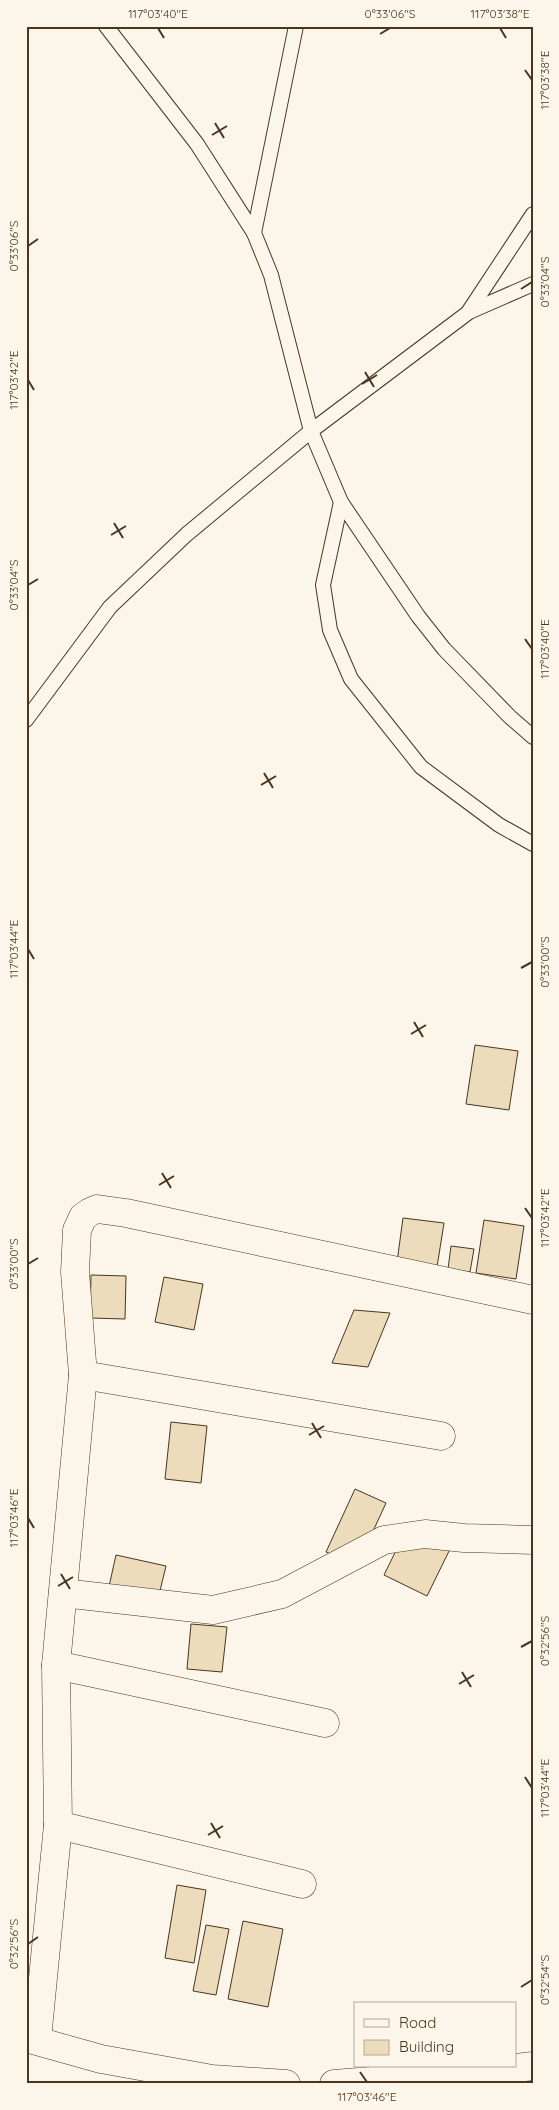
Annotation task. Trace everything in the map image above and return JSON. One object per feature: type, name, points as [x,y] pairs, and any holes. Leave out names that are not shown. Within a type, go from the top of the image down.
[{"type":"street","points":[[286,2084],[212,2079],[110,2061],[32,2039],[58,1825],[56,1665],[82,1375],[75,1272],[77,1230],[83,1218],[97,1209],[126,1213],[533,1300]]},
{"type":"street","points":[[82,1375],[441,1436]]},
{"type":"street","points":[[63,1593],[213,1610],[282,1594],[384,1540],[425,1534],[464,1538],[533,1540]]},
{"type":"street","points":[[56,1665],[326,1723]]},
{"type":"street","points":[[58,1825],[302,1884]]},
{"type":"street","points":[[516,2068],[533,2066]]},
{"type":"street","points":[[334,2084],[516,2068]]},
{"type":"lane","points":[[106,26],[197,144],[254,233],[271,275],[311,431],[341,502],[387,572],[439,642],[510,717],[533,737]]},
{"type":"lane","points":[[254,233],[296,26]]},
{"type":"lane","points":[[469,312],[533,214]]},
{"type":"lane","points":[[26,720],[49,692],[70,659],[110,607],[187,534],[311,431],[469,312],[533,284]]},
{"type":"lane","points":[[341,502],[322,585],[330,630],[351,679],[421,767],[499,825],[533,844]]},
{"type":"building","points":[[475,1045],[518,1051],[509,1110],[466,1104]]},
{"type":"building","points":[[403,1218],[444,1223],[437,1267],[397,1262]]},
{"type":"building","points":[[484,1220],[524,1226],[516,1279],[476,1273]]},
{"type":"building","points":[[451,1246],[474,1249],[470,1272],[448,1269]]},
{"type":"building","points":[[91,1275],[126,1276],[125,1319],[90,1318]]},
{"type":"building","points":[[164,1277],[203,1284],[194,1330],[155,1322]]},
{"type":"building","points":[[354,1310],[390,1313],[368,1367],[332,1363]]},
{"type":"building","points":[[171,1422],[207,1426],[201,1483],[165,1479]]},
{"type":"building","points":[[355,1489],[386,1503],[357,1566],[326,1552]]},
{"type":"building","points":[[409,1524],[452,1545],[427,1596],[384,1575]]},
{"type":"building","points":[[116,1555],[166,1566],[157,1603],[108,1591]]},
{"type":"building","points":[[191,1624],[227,1627],[222,1672],[187,1669]]},
{"type":"building","points":[[177,1885],[206,1890],[194,1963],[165,1958]]},
{"type":"building","points":[[243,1921],[283,1929],[268,2007],[228,1999]]},
{"type":"building","points":[[206,1925],[229,1929],[216,1995],[193,1991]]}]
